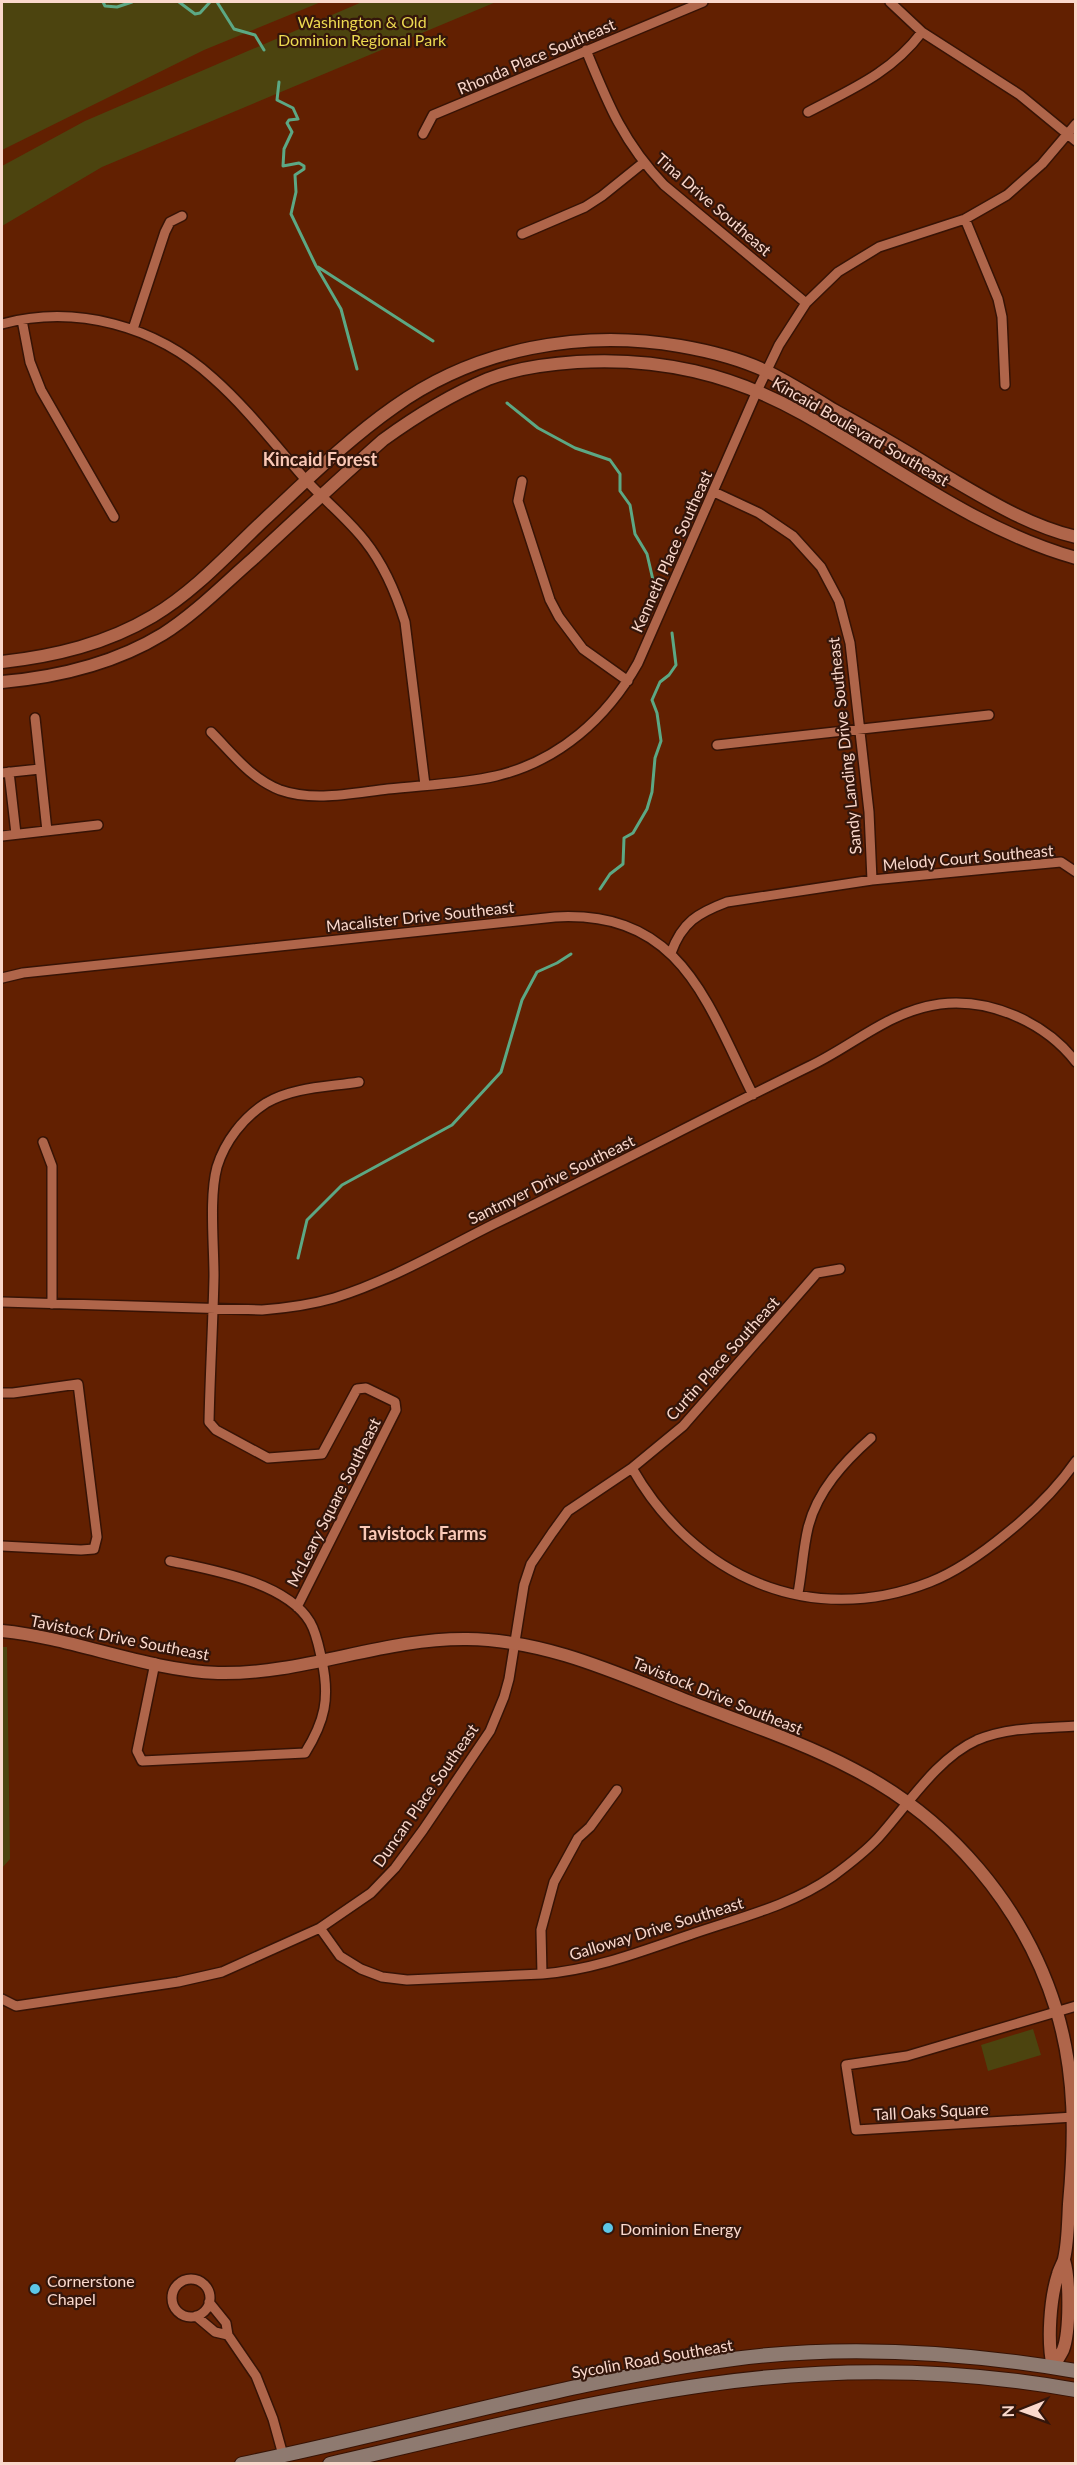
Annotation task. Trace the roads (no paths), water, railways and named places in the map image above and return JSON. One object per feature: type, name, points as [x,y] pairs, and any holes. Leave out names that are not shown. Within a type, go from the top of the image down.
[{"type":"main road","name":"Sycolin Road Southeast","points":[[242,2463],[284,2459],[575,2388],[734,2359],[801,2354],[904,2354],[981,2358],[1076,2371]]},
{"type":"main road","points":[[330,2463],[649,2394],[747,2379],[847,2373],[920,2373],[1076,2390]]},
{"type":"street","name":"Rhonda Place Southeast","points":[[423,134],[434,116],[703,2]]},
{"type":"street","points":[[890,2],[922,32],[1020,95],[1076,141]]},
{"type":"street","points":[[808,112],[881,73],[910,48],[922,32]]},
{"type":"street","name":"Tina Drive Southeast","points":[[586,50],[618,124],[643,163],[664,185],[806,303]]},
{"type":"street","name":"Kenneth Place Southeast","points":[[211,732],[257,779],[294,794],[324,796],[497,776],[544,758],[585,731],[609,706],[638,663],[757,391],[779,345],[806,303],[838,272],[879,247],[965,219],[1000,200],[1025,180],[1076,124]]},
{"type":"street","points":[[522,234],[585,207],[643,163]]},
{"type":"street","points":[[133,329],[165,232],[170,222],[182,216]]},
{"type":"street","points":[[965,219],[998,299],[1002,317],[1005,385]]},
{"type":"street","points":[[2,324],[49,317],[82,318],[133,329],[176,350],[214,378],[306,481],[365,541],[389,579],[398,600],[409,644],[425,785]]},
{"type":"street","points":[[22,320],[30,362],[41,390],[114,517]]},
{"type":"street","name":"Kincaid Boulevard Southeast","points":[[2,662],[73,650],[115,634],[153,615],[189,591],[368,426],[417,392],[460,370],[522,350],[587,340],[651,341],[709,352],[767,371],[1003,509],[1032,523],[1076,537]]},
{"type":"street","name":"Kincaid Boulevard Southeast","points":[[2,682],[43,678],[84,669],[162,635],[197,610],[383,440],[415,417],[490,378],[530,367],[610,360],[651,362],[694,370],[757,391],[802,414],[981,520],[1015,537],[1076,558]]},
{"type":"street","points":[[522,481],[518,501],[550,600],[559,617],[583,649],[628,681]]},
{"type":"street","name":"Sandy Landing Drive Southeast","points":[[714,492],[759,513],[785,530],[808,552],[830,583],[846,621],[860,730],[872,880]]},
{"type":"street","points":[[717,745],[989,716]]},
{"type":"street","points":[[35,718],[47,831]]},
{"type":"street","points":[[16,834],[5,773],[40,769]]},
{"type":"street","points":[[2,836],[98,825]]},
{"type":"street","name":"Melody Court Southeast","points":[[671,953],[686,923],[712,907],[727,902],[872,880],[1060,862],[1076,872]]},
{"type":"street","name":"Macalister Drive Southeast","points":[[2,978],[23,973],[568,916],[612,922],[631,928],[663,945],[680,962],[696,984],[753,1095]]},
{"type":"street","name":"Santmyer Drive Southeast","points":[[2,1302],[213,1309],[290,1308],[335,1298],[357,1290],[534,1205],[817,1063],[878,1025],[917,1009],[940,1004],[985,1007],[1021,1018],[1047,1032],[1067,1050],[1076,1062]]},
{"type":"street","points":[[213,1309],[214,1184],[220,1159],[231,1137],[254,1112],[282,1096],[359,1082]]},
{"type":"street","points":[[43,1142],[52,1166],[52,1304]]},
{"type":"street","name":"Curtin Place Southeast","points":[[516,1643],[524,1585],[531,1564],[568,1511],[632,1468],[683,1426],[817,1273],[840,1269]]},
{"type":"street","name":"McLeary Square Southeast","points":[[213,1309],[209,1422],[216,1430],[268,1458],[322,1454],[357,1389],[366,1388],[395,1402],[396,1410],[297,1607]]},
{"type":"street","points":[[2,1393],[78,1384],[97,1537],[94,1549],[2,1546]]},
{"type":"street","points":[[798,1593],[808,1527],[815,1508],[838,1470],[871,1438]]},
{"type":"street","points":[[632,1468],[649,1498],[671,1523],[711,1558],[729,1570],[757,1582],[828,1598],[864,1597],[900,1591],[933,1581],[962,1565],[1029,1515],[1056,1489],[1076,1461]]},
{"type":"street","points":[[155,1663],[137,1752],[142,1761],[305,1753],[314,1738],[327,1702],[326,1679],[316,1636],[309,1620],[297,1607],[272,1588],[220,1572],[170,1561]]},
{"type":"street","name":"Tavistock Drive Southeast","points":[[2,1631],[212,1673],[276,1671],[402,1645],[446,1639],[516,1643],[554,1650],[586,1660],[852,1768],[909,1803],[951,1839],[988,1879],[1025,1936],[1042,1970],[1065,2040],[1074,2117],[1074,2151],[1064,2260],[1069,2291],[1064,2349],[1053,2367]]},
{"type":"street","name":"Duncan Place Southeast","points":[[2,1999],[16,2006],[211,1975],[264,1955],[320,1928],[371,1893],[395,1868],[490,1731],[504,1697],[516,1643]]},
{"type":"street","name":"Galloway Drive Southeast","points":[[320,1928],[340,1956],[361,1969],[382,1977],[407,1980],[542,1974],[598,1965],[768,1909],[811,1890],[831,1877],[876,1840],[927,1780],[948,1760],[978,1740],[1024,1729],[1076,1726]]},
{"type":"street","points":[[542,1974],[541,1930],[554,1882],[578,1838],[590,1827],[617,1790]]},
{"type":"street","points":[[1057,2012],[1076,2006]]},
{"type":"street","name":"Tall Oaks Square","points":[[1057,2012],[907,2056],[846,2066],[854,2119],[856,2130],[1074,2117]]},
{"type":"street","points":[[209,2302],[203,2313],[196,2316],[184,2316],[174,2307],[173,2293],[177,2285],[188,2279],[199,2281],[207,2288],[209,2302],[226,2323],[228,2335],[246,2360],[265,2396],[284,2459]]},
{"type":"street","points":[[196,2316],[215,2332],[228,2335]]},
{"type":"waterway","points":[[103,2],[105,6],[117,7],[132,2]]},
{"type":"waterway","points":[[179,2],[195,14],[200,13],[210,2]]},
{"type":"waterway","points":[[217,2],[234,29],[255,35],[264,50]]},
{"type":"waterway","points":[[279,82],[277,100],[293,108],[298,119],[289,120],[287,123],[292,132],[284,149],[283,166],[299,163],[304,166],[304,169],[295,175],[296,192],[291,214],[316,266],[341,309],[357,369]]},
{"type":"waterway","points":[[318,267],[433,341]]},
{"type":"waterway","points":[[507,403],[538,428],[575,448],[610,460],[620,474],[620,491],[630,505],[635,534],[647,554],[653,580]]},
{"type":"waterway","points":[[600,889],[610,874],[623,864],[624,838],[633,833],[647,809],[652,792],[655,758],[661,741],[657,713],[652,700],[660,682],[676,665],[672,633]]},
{"type":"waterway","points":[[298,1258],[307,1220],[342,1185],[452,1125],[501,1072],[522,1000],[537,972],[571,954]]},
{"type":"place","name":"Dominion Energy","points":[[608,2228]]},
{"type":"place","name":"Cornerstone Chapel","points":[[35,2289]]},
{"type":"district","name":"Kincaid Forest","points":[[320,459]]},
{"type":"district","name":"Tavistock Farms","points":[[423,1533]]},
{"type":"park label","name":"Washington & Old Dominion Regional Park","points":[[362,30]]}]
